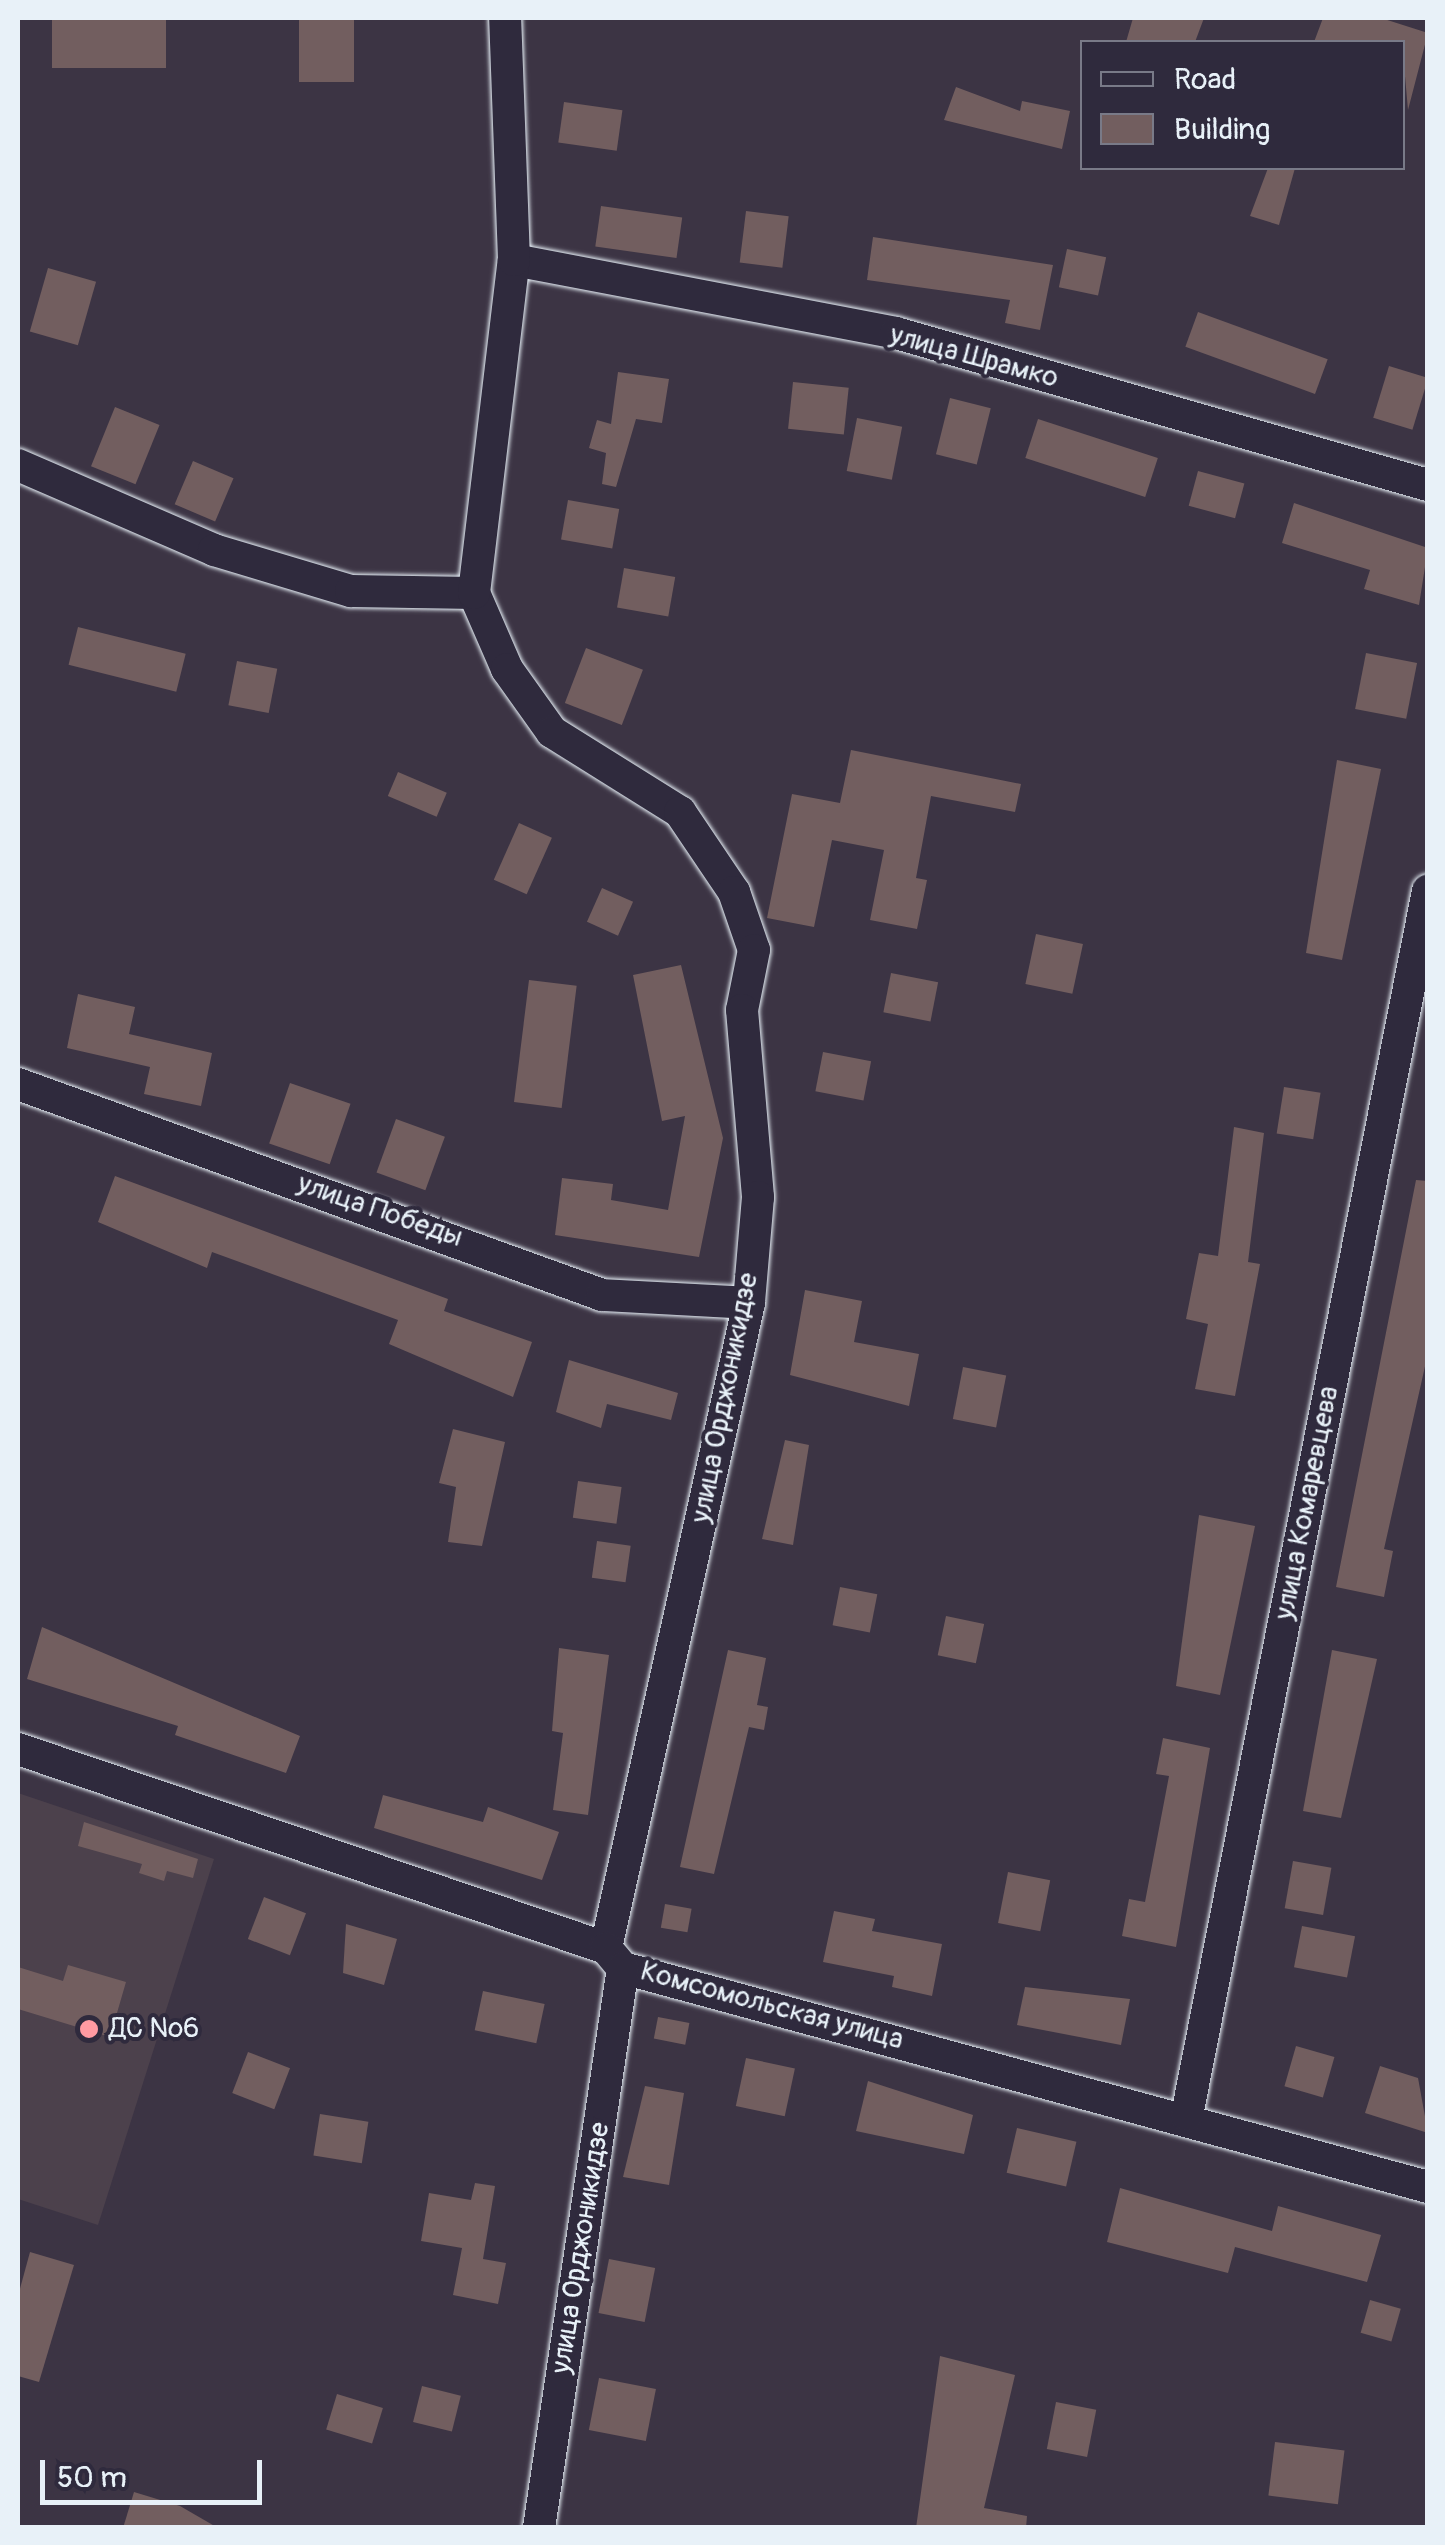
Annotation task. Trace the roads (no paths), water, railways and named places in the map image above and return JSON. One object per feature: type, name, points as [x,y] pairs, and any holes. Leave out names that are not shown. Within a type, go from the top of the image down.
[{"type":"street","points":[[18,464],[214,550],[351,590],[474,592],[514,260],[505,18]]},
{"type":"street","name":"улица Шрамко","points":[[514,260],[896,334],[1428,485]]},
{"type":"street","name":"улица Орджоникидзе","points":[[474,592],[506,669],[552,732],[680,812],[734,892],[754,950],[742,1010],[758,1197],[749,1302],[615,1958],[540,2528]]},
{"type":"street","name":"улица Комаревцева","points":[[1187,2115],[1428,891]]},
{"type":"street","name":"улица Победы","points":[[18,1084],[602,1295],[749,1302]]},
{"type":"street","name":"Комсомольская улица","points":[[18,1749],[615,1958],[1187,2115],[1428,2187]]},
{"type":"place","name":"ДС №6","points":[[89,2029]]}]
